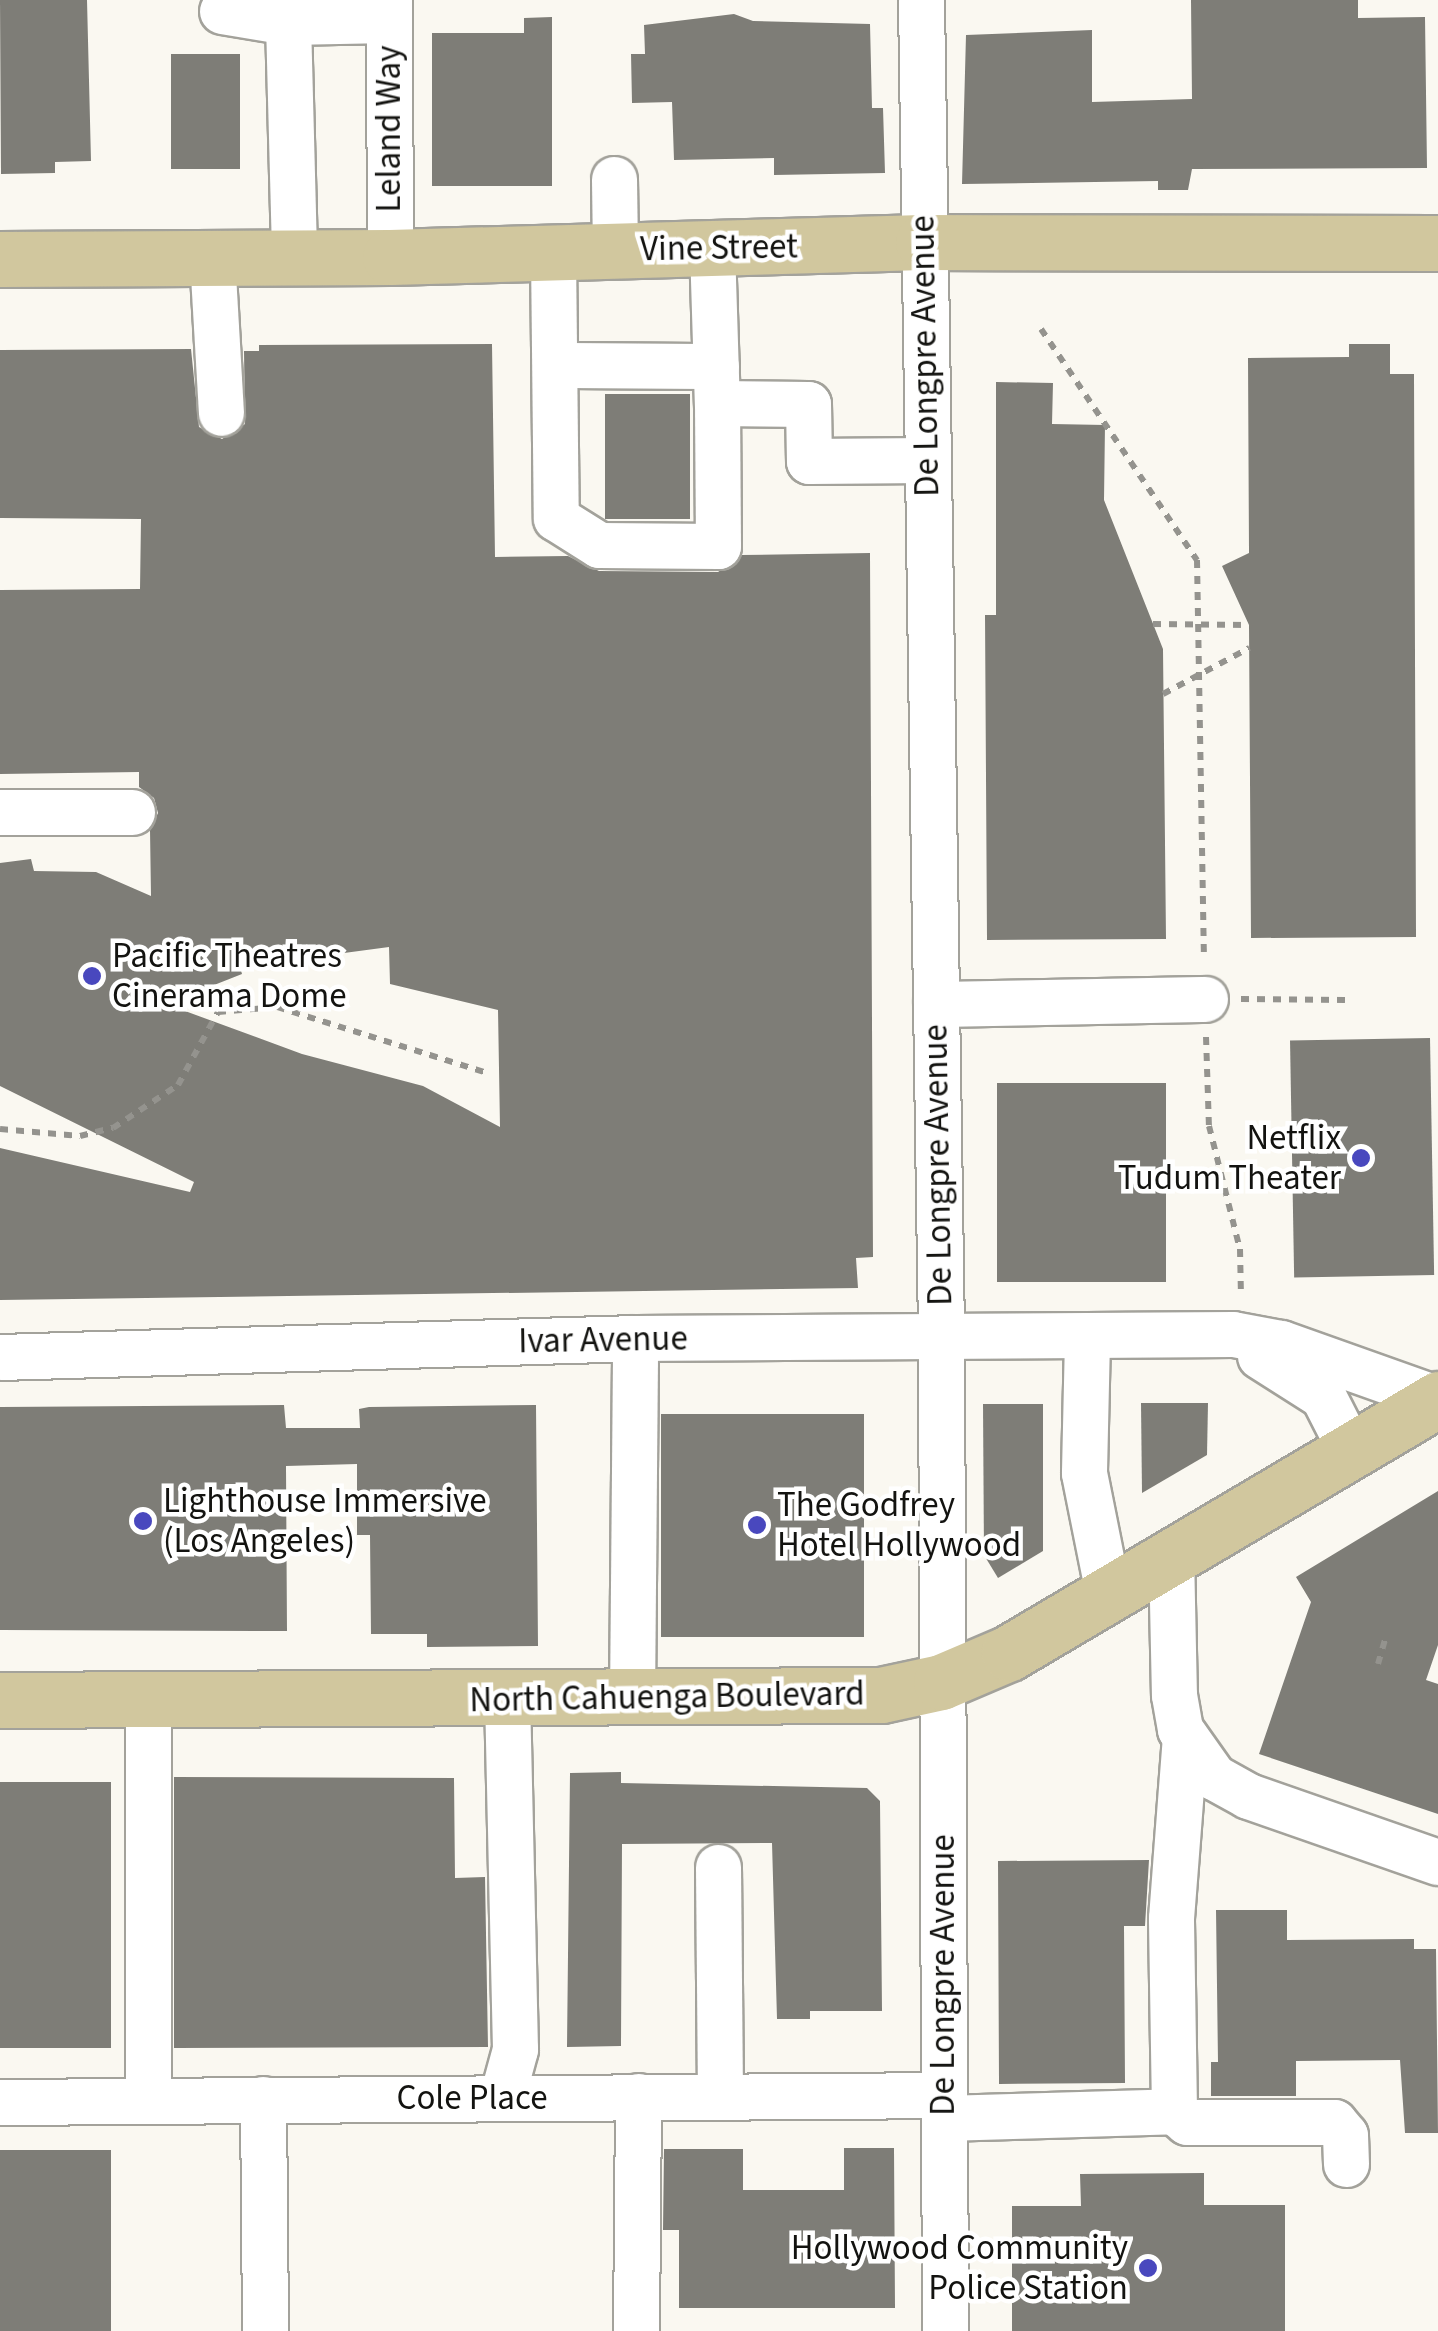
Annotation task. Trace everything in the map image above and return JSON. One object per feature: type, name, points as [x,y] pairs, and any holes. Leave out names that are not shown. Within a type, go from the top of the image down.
[{"type":"main road","name":"Vine Street","points":[[0,259],[390,258],[923,242],[1438,243]]},
{"type":"main road","name":"North Cahuenga Boulevard","points":[[0,1700],[810,1700],[941,1682],[1008,1653],[1438,1399]]},
{"type":"street","name":"De Longpre Avenue","points":[[921,0],[941,1339],[945,2331]]},
{"type":"street","points":[[222,11],[288,22],[389,10]]},
{"type":"street","name":"Leland Way","points":[[389,10],[390,258]]},
{"type":"street","points":[[288,22],[294,257]]},
{"type":"street","points":[[614,179],[615,251]]},
{"type":"street","points":[[553,253],[556,518],[598,545],[718,546],[712,248]]},
{"type":"street","points":[[212,257],[221,412]]},
{"type":"street","points":[[554,365],[716,385],[808,404],[809,461],[927,460]]},
{"type":"street","points":[[0,812],[132,812]]},
{"type":"street","points":[[936,1004],[1205,999]]},
{"type":"street","name":"Ivar Avenue","points":[[0,1357],[634,1338],[1206,1339],[1234,1334],[1281,1343],[1438,1399]]},
{"type":"street","points":[[632,1700],[634,1338]]},
{"type":"street","points":[[1087,1339],[1084,1474],[1108,1594]]},
{"type":"street","name":"Ivar Avenue","points":[[1206,1339],[1276,1361],[1323,1396],[1351,1451]]},
{"type":"street","points":[[1170,1554],[1174,1695],[1185,1737],[1170,1918],[1174,2112]]},
{"type":"street","points":[[148,1700],[148,2100]]},
{"type":"street","points":[[502,2097],[515,2050],[507,1700]]},
{"type":"street","points":[[1185,1737],[1214,1777],[1248,1796],[1438,1862]]},
{"type":"street","points":[[718,1867],[720,2096]]},
{"type":"street","points":[[636,2331],[638,2096]]},
{"type":"street","name":"Cole Place","points":[[0,2102],[720,2096],[1174,2112],[1187,2122],[1334,2122],[1345,2136],[1346,2164]]},
{"type":"street","points":[[263,2099],[266,2331]]},
{"type":"path","points":[[1041,329],[1198,560],[1209,1126],[1240,1249],[1242,1304]]},
{"type":"path","points":[[1153,624],[1249,625]]},
{"type":"path","points":[[1163,694],[1249,648]]},
{"type":"path","points":[[1205,999],[1345,1000]]},
{"type":"path","points":[[0,1129],[80,1136],[129,1120],[178,1085],[218,1012],[277,1007],[487,1074]]},
{"type":"path","points":[[1378,1664],[1385,1640]]},
{"type":"building","points":[[0,0],[87,0],[91,161],[55,162],[55,173],[1,174]]},
{"type":"building","points":[[1191,0],[1358,0],[1358,18],[1425,17],[1427,168],[1192,169],[1188,190],[1158,190],[1158,181],[962,184],[966,35],[1092,30],[1092,102],[1192,99]]},
{"type":"building","points":[[734,14],[753,21],[870,24],[872,108],[883,108],[885,173],[774,175],[774,158],[674,160],[672,102],[632,103],[631,54],[645,54],[644,25]]},
{"type":"building","points":[[552,17],[552,186],[432,186],[432,33],[524,33],[524,18]]},
{"type":"building","points":[[171,54],[240,54],[240,169],[171,169]]},
{"type":"building","points":[[492,344],[495,557],[568,556],[599,571],[718,572],[742,555],[870,553],[873,1257],[856,1258],[858,1288],[0,1300],[0,1148],[190,1192],[194,1182],[0,1086],[0,863],[31,859],[34,871],[96,872],[151,896],[150,830],[158,813],[154,798],[139,787],[139,772],[0,774],[0,590],[140,589],[141,519],[0,518],[0,350],[191,349],[199,427],[222,439],[245,424],[244,351],[259,351],[259,345]],"holes":[[[389,947],[390,984],[498,1010],[500,1127],[423,1086],[302,1054],[166,1004],[242,974],[240,967]]]},
{"type":"building","points":[[1349,344],[1390,344],[1390,374],[1414,374],[1416,937],[1251,938],[1249,625],[1222,566],[1249,553],[1248,358],[1349,357]]},
{"type":"building","points":[[996,382],[1053,383],[1052,424],[1105,425],[1104,500],[1163,649],[1166,939],[987,940],[985,615],[996,615]]},
{"type":"building","points":[[605,394],[690,394],[690,519],[605,519]]},
{"type":"building","name":"Netflix Tudum Theater","points":[[1430,1038],[1434,1275],[1294,1277],[1290,1040]]},
{"type":"building","points":[[997,1083],[1166,1083],[1166,1282],[997,1282]]},
{"type":"building","points":[[1141,1403],[1208,1403],[1207,1455],[1142,1493]]},
{"type":"building","points":[[983,1404],[1043,1404],[1043,1551],[998,1578],[984,1555]]},
{"type":"building","points":[[284,1405],[286,1428],[360,1428],[359,1409],[369,1407],[536,1405],[538,1646],[427,1647],[427,1634],[371,1634],[370,1535],[357,1535],[357,1464],[286,1466],[287,1631],[0,1630],[0,1407]]},
{"type":"building","name":"The Godfrey Hotel Hollywood","points":[[661,1414],[864,1414],[864,1637],[661,1637]]},
{"type":"building","points":[[1438,1491],[1438,1645],[1426,1680],[1438,1684],[1438,1814],[1259,1754],[1311,1602],[1296,1577]]},
{"type":"building","points":[[621,1772],[621,1783],[867,1788],[880,1801],[882,2011],[810,2011],[810,2019],[777,2019],[772,1843],[622,1844],[621,2046],[567,2047],[570,1773]]},
{"type":"building","points":[[174,1777],[454,1778],[455,1878],[485,1877],[488,2047],[174,2048]]},
{"type":"building","points":[[0,1782],[111,1782],[111,2048],[0,2048]]},
{"type":"building","points":[[1149,1860],[1145,1926],[1124,1926],[1125,2083],[999,2084],[998,1861]]},
{"type":"building","points":[[1216,1910],[1287,1910],[1287,1940],[1414,1939],[1414,1949],[1436,1949],[1438,2133],[1405,2133],[1400,2060],[1296,2061],[1296,2096],[1211,2096],[1211,2062],[1218,2062]]},
{"type":"building","points":[[844,2148],[894,2148],[895,2308],[679,2308],[679,2230],[663,2230],[664,2149],[743,2149],[743,2190],[844,2190]]},
{"type":"building","points":[[0,2150],[111,2150],[111,2331],[0,2331]]},
{"type":"building","name":"Hollywood Community Police Station","points":[[1204,2173],[1204,2205],[1285,2205],[1285,2331],[1012,2331],[1012,2206],[1081,2206],[1080,2174]]},
{"type":"place","name":"Pacific Theatres Cinerama Dome","points":[[92,976]]},
{"type":"place","name":"Netflix Tudum Theater","points":[[1361,1158]]},
{"type":"place","name":"Lighthouse Immersive (Los Angeles)","points":[[143,1521]]},
{"type":"place","name":"The Godfrey Hotel Hollywood","points":[[757,1525]]},
{"type":"place","name":"Hollywood Community Police Station","points":[[1148,2268]]}]
